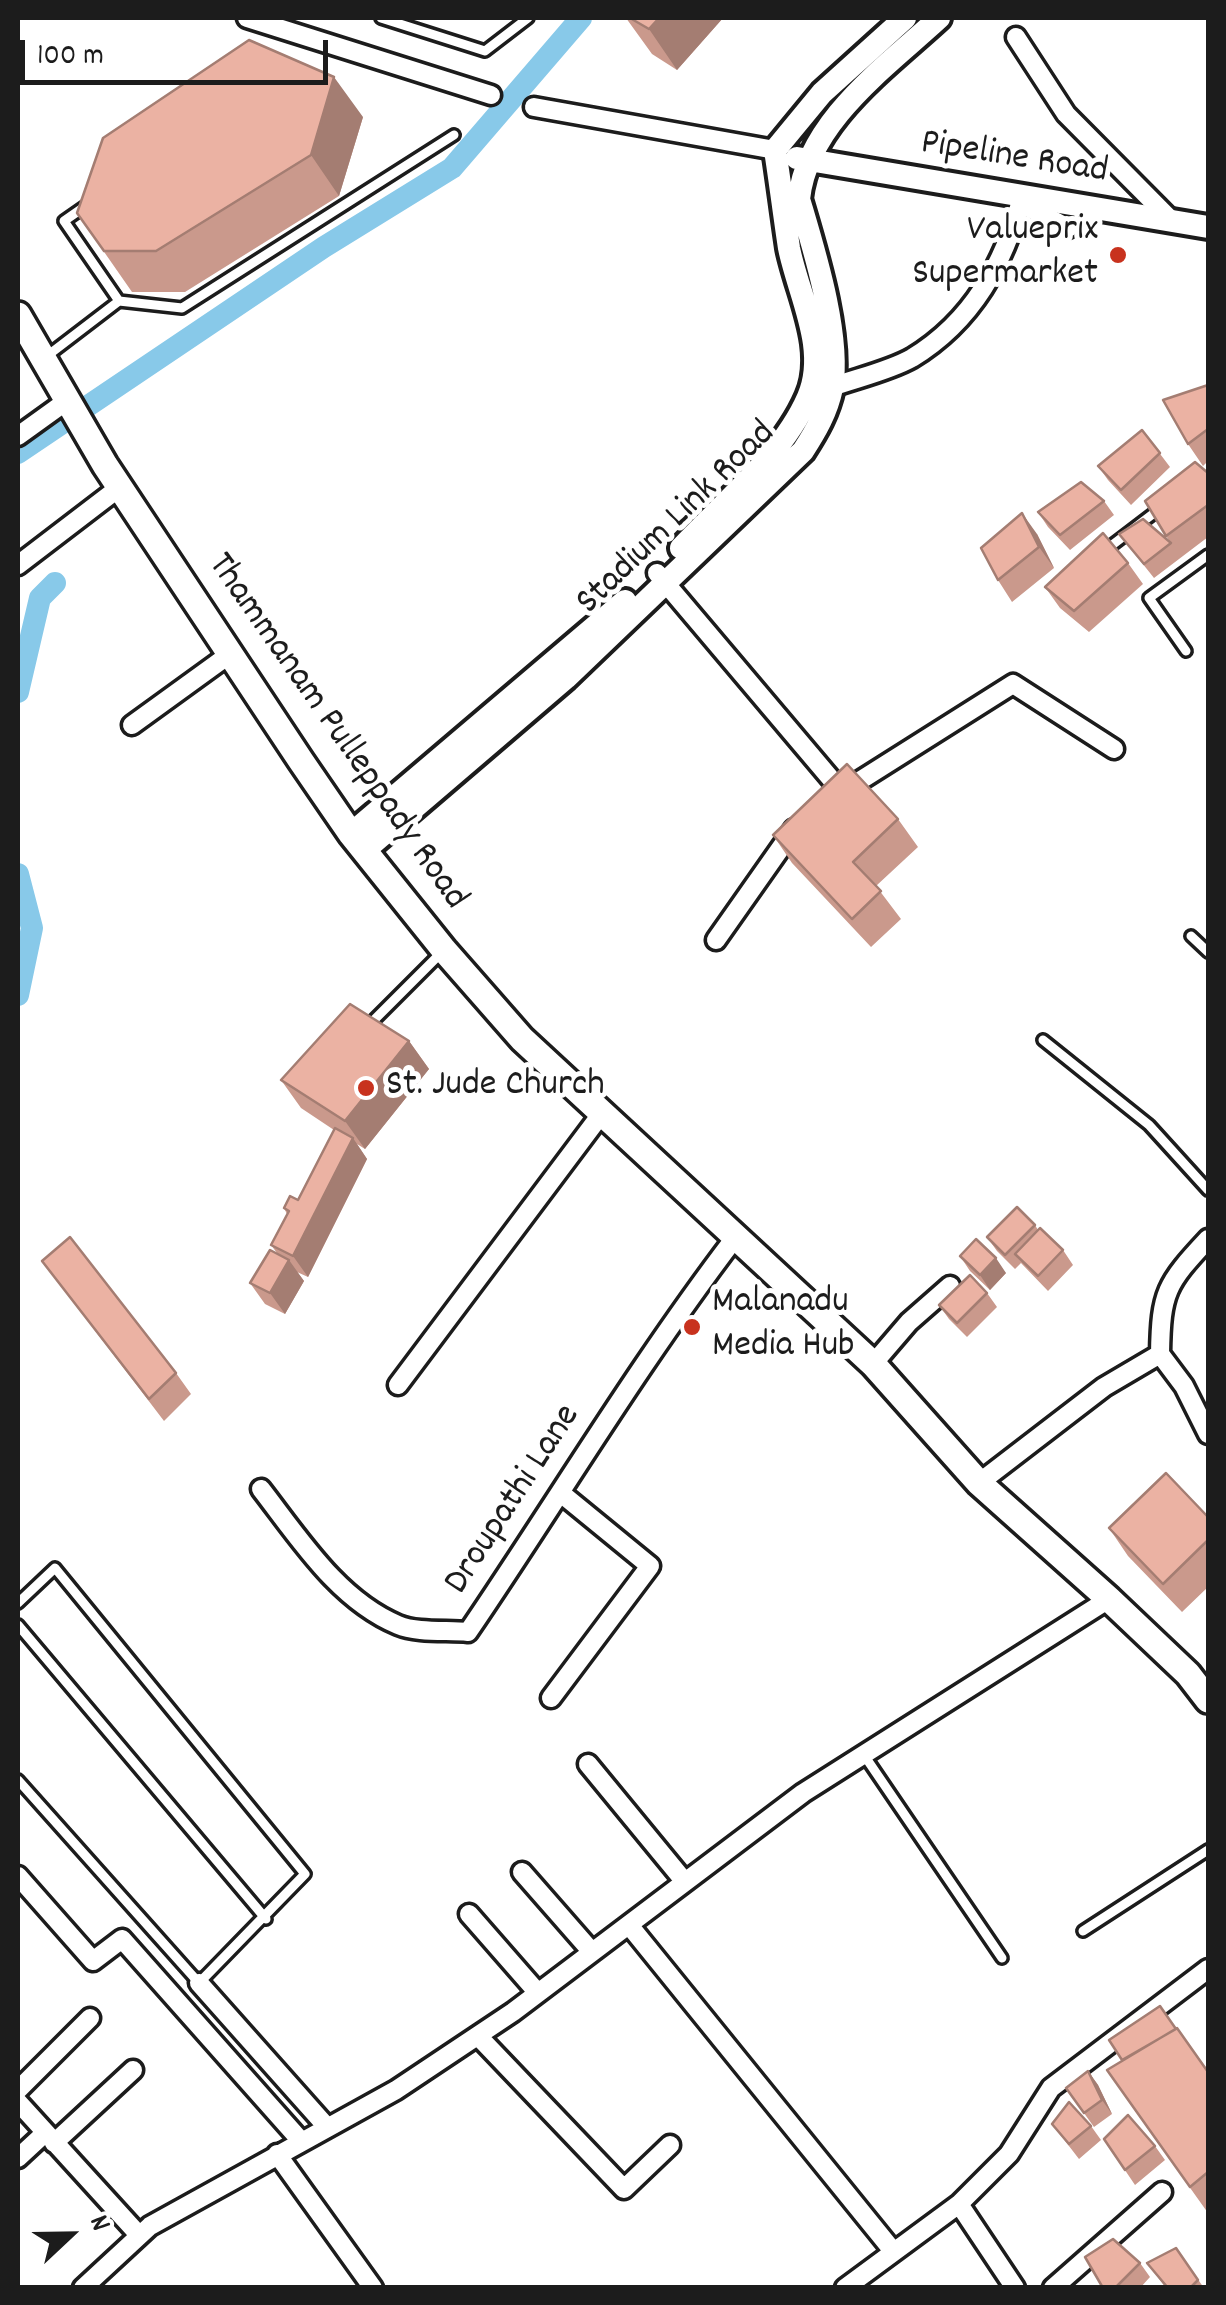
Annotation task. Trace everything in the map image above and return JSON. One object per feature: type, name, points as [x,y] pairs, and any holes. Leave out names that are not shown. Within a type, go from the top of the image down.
[{"type":"main road","name":"Thammanam Pulleppady Road","points":[[18,315],[105,465],[230,654],[358,842],[444,950],[522,1039],[734,1239],[874,1364],[979,1483],[1109,1600],[1208,1700]]},
{"type":"main road","name":"Thammanam Pulleppady Road","points":[[47,363],[83,398],[104,433],[105,465]]},
{"type":"street","points":[[247,18],[491,96]]},
{"type":"street","points":[[534,107],[775,150],[822,92],[905,18]]},
{"type":"street","name":"Stadium Link Road","points":[[661,578],[803,451],[822,421],[832,386],[832,352],[799,199],[808,162],[842,110],[938,18]]},
{"type":"street","points":[[1016,36],[1066,114],[1172,221]]},
{"type":"street","name":"Pipeline Road","points":[[775,150],[808,162],[1021,200],[1172,221],[1205,230]]},
{"type":"street","name":"Stadium Link Road","points":[[358,842],[566,678],[661,578],[784,436],[810,395],[814,360],[811,328],[790,252],[775,150]]},
{"type":"street","points":[[832,386],[911,358],[964,316],[995,276],[1021,200],[1068,228]]},
{"type":"street","points":[[18,436],[68,400]]},
{"type":"street","points":[[18,565],[120,488]]},
{"type":"street","points":[[661,578],[842,792]]},
{"type":"street","points":[[132,725],[230,654]]},
{"type":"street","points":[[826,804],[1013,684],[1114,750]]},
{"type":"street","points":[[716,940],[795,828],[810,816]]},
{"type":"street","points":[[398,1385],[602,1114]]},
{"type":"street","name":"Droupathi Lane","points":[[261,1490],[330,1576],[364,1603],[400,1626],[468,1632],[562,1494],[656,1342],[734,1239]]},
{"type":"street","points":[[1208,1239],[1181,1268],[1161,1300],[1160,1354],[1184,1386],[1208,1434]]},
{"type":"street","points":[[874,1364],[909,1322],[950,1286]]},
{"type":"street","points":[[979,1483],[1104,1387],[1160,1354]]},
{"type":"street","points":[[551,1698],[650,1566],[562,1494]]},
{"type":"street","points":[[82,2288],[139,2235],[396,2090],[538,1993],[804,1793],[1109,1600]]},
{"type":"street","points":[[588,1764],[685,1882]]},
{"type":"street","points":[[522,1872],[592,1952]]},
{"type":"street","points":[[18,1876],[93,1961],[122,1939],[301,2141]]},
{"type":"street","points":[[468,1914],[538,1993]]},
{"type":"street","points":[[628,1925],[894,2251]]},
{"type":"street","points":[[846,2288],[959,2204],[1009,2154],[1051,2088],[1208,1970]]},
{"type":"street","points":[[199,1982],[327,2127]]},
{"type":"street","points":[[18,2090],[90,2018]]},
{"type":"street","points":[[478,2036],[624,2189],[670,2145]]},
{"type":"street","points":[[18,2158],[50,2138],[134,2070]]},
{"type":"street","points":[[18,2102],[139,2235]]},
{"type":"street","points":[[277,2154],[374,2288]]},
{"type":"street","points":[[1053,2288],[1162,2192]]},
{"type":"street","points":[[959,2204],[1015,2288]]},
{"type":"lane","points":[[382,18],[485,51],[528,18]]},
{"type":"lane","points":[[47,363],[119,301],[182,308],[454,135]]},
{"type":"lane","points":[[94,200],[64,221],[119,301]]},
{"type":"lane","points":[[1087,564],[1178,495]]},
{"type":"lane","points":[[1186,650],[1149,598],[1208,555]]},
{"type":"lane","points":[[1192,936],[1208,952]]},
{"type":"lane","points":[[356,1038],[444,950]]},
{"type":"lane","points":[[1042,1040],[1148,1125],[1208,1190]]},
{"type":"lane","points":[[18,1604],[56,1568],[305,1874],[266,1919],[199,1982],[18,1780]]},
{"type":"lane","points":[[18,1625],[266,1919]]},
{"type":"lane","points":[[864,1755],[1002,1958]]},
{"type":"lane","points":[[1083,1931],[1208,1850]]},
{"type":"building","points":[[630,18],[659,18],[649,29]]},
{"type":"building","points":[[249,40],[334,77],[311,155],[156,251],[104,251],[77,213],[103,138]]},
{"type":"building","points":[[1208,385],[1208,429],[1188,444],[1163,400]]},
{"type":"building","points":[[1142,430],[1160,453],[1121,490],[1098,466]]},
{"type":"building","points":[[1195,462],[1208,473],[1208,505],[1166,536],[1145,501]]},
{"type":"building","points":[[1081,482],[1104,501],[1060,535],[1038,512]]},
{"type":"building","points":[[1022,513],[1039,547],[998,580],[981,548]]},
{"type":"building","points":[[1143,519],[1171,543],[1144,564],[1119,534]]},
{"type":"building","points":[[1103,533],[1128,563],[1074,611],[1045,587]]},
{"type":"building","points":[[847,764],[898,819],[853,862],[881,891],[852,919],[773,835]]},
{"type":"building","points":[[350,1004],[409,1041],[345,1121],[281,1080]]},
{"type":"building","points":[[335,1128],[353,1138],[293,1256],[271,1245],[289,1211],[284,1208],[290,1196],[298,1200]]},
{"type":"building","points":[[1017,1207],[1035,1225],[1005,1255],[987,1237]]},
{"type":"building","points":[[1040,1228],[1063,1250],[1038,1276],[1015,1254]]},
{"type":"building","points":[[70,1237],[176,1373],[149,1399],[42,1261]]},
{"type":"building","points":[[976,1239],[996,1258],[980,1275],[960,1256]]},
{"type":"building","points":[[270,1250],[289,1260],[270,1293],[250,1283]]},
{"type":"building","points":[[970,1275],[987,1293],[957,1323],[939,1305]]},
{"type":"building","points":[[1166,1473],[1208,1517],[1208,1540],[1163,1584],[1109,1528]]},
{"type":"building","points":[[1160,2006],[1176,2029],[1122,2060],[1109,2040]]},
{"type":"building","points":[[1177,2028],[1208,2072],[1208,2172],[1190,2187],[1107,2070]]},
{"type":"building","points":[[1088,2071],[1102,2100],[1084,2113],[1066,2088]]},
{"type":"building","points":[[1069,2102],[1091,2126],[1069,2144],[1052,2124]]},
{"type":"building","points":[[1128,2115],[1155,2146],[1125,2170],[1104,2139]]},
{"type":"building","points":[[1113,2239],[1140,2263],[1115,2288],[1103,2288],[1085,2257]]},
{"type":"building","points":[[1176,2248],[1198,2280],[1190,2288],[1168,2288],[1147,2263]]},
{"type":"waterway","points":[[18,453],[324,247],[452,168],[581,18]]},
{"type":"waterway","points":[[18,692],[40,598],[55,583]]},
{"type":"waterway","points":[[18,874],[32,928],[18,995]]},
{"type":"place","name":"Valueprix Supermarket","points":[[1118,255]]},
{"type":"place","name":"St. Jude Church","points":[[366,1088]]},
{"type":"place","name":"Malanadu Media Hub","points":[[692,1327]]}]
